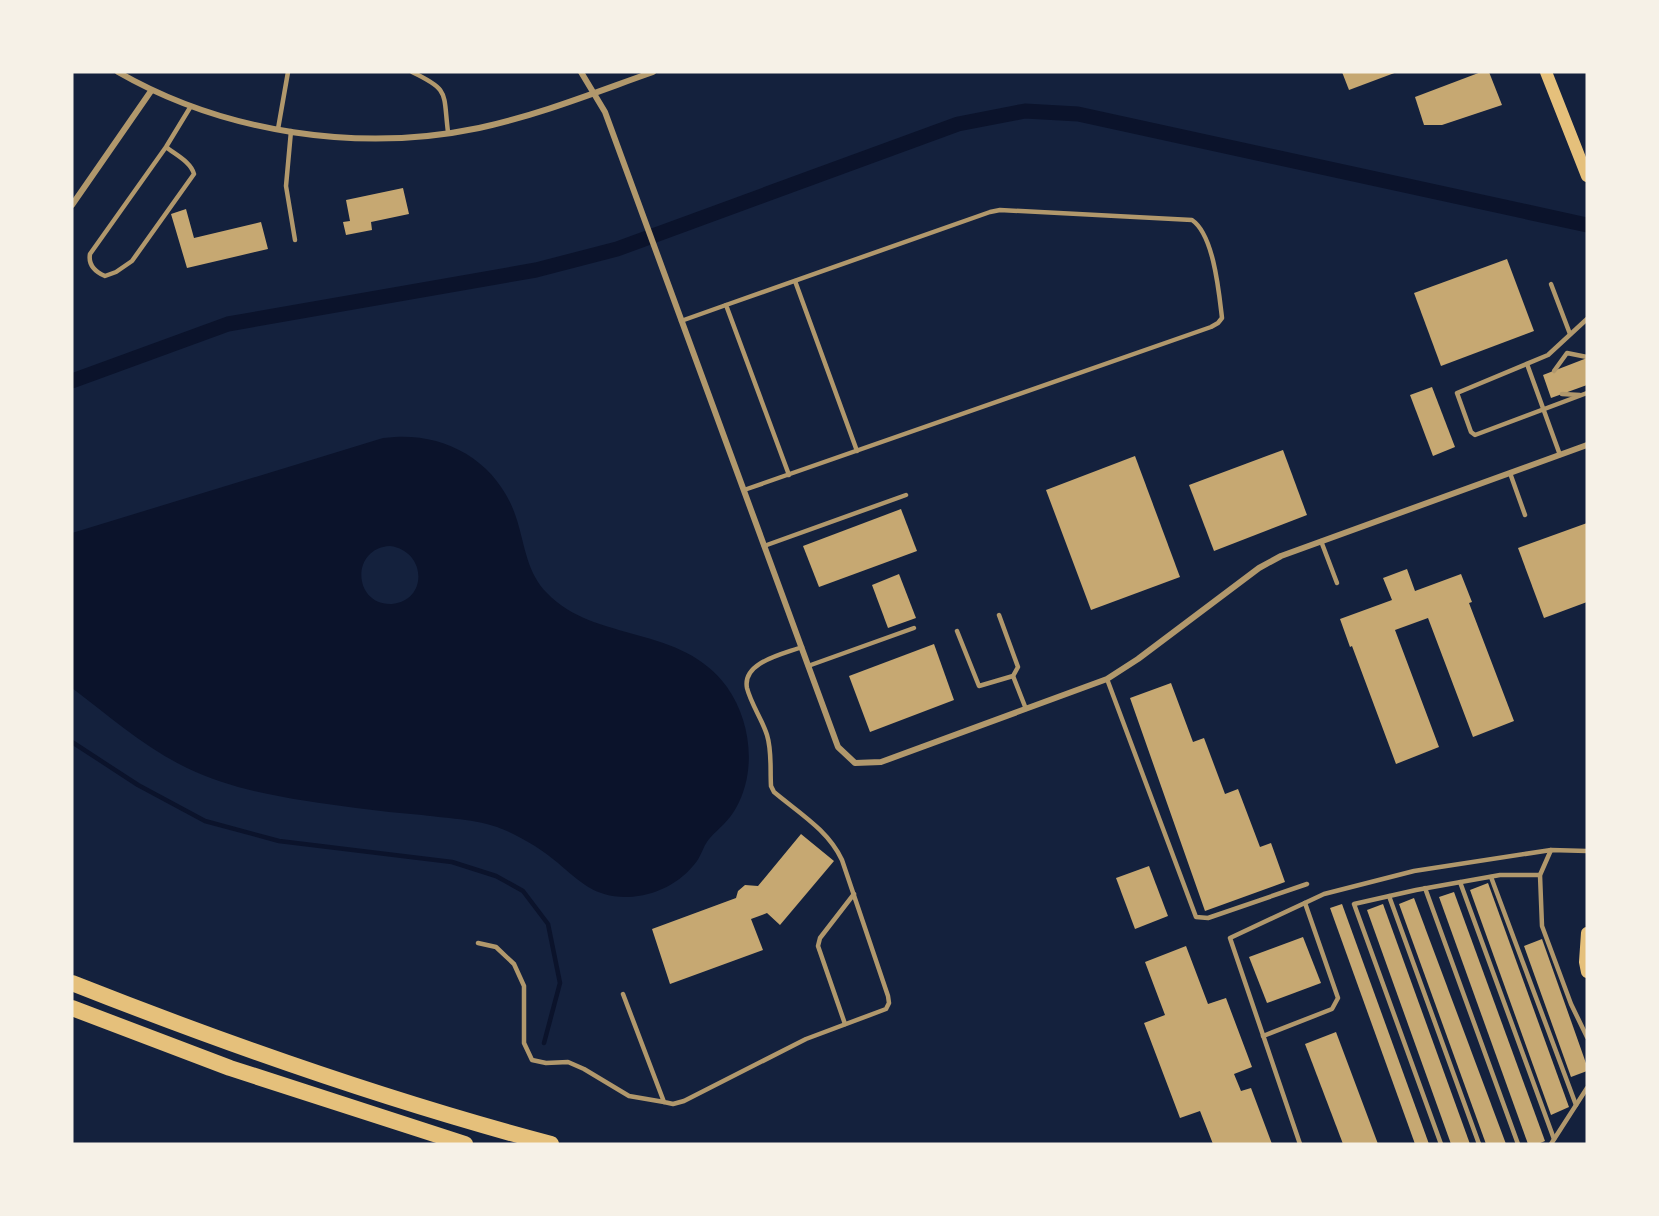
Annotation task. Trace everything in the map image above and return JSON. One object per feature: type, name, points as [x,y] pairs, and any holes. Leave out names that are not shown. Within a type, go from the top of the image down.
[{"type":"highway","points":[[72,983],[183,1027],[320,1075],[475,1124],[551,1144]]},
{"type":"highway","points":[[72,1008],[230,1068],[465,1144]]},
{"type":"main road","points":[[1546,72],[1587,176]]},
{"type":"main road","points":[[1587,933],[1585,962],[1587,972]]},
{"type":"street","points":[[118,72],[130,75],[152,91],[250,124],[335,137],[382,138],[477,128],[524,117],[653,72]]},
{"type":"street","points":[[581,72],[604,112],[838,747],[855,763],[880,762],[1107,679],[1138,659],[1259,568],[1281,556],[1587,445]]},
{"type":"street","points":[[72,205],[152,91]]},
{"type":"lane","points":[[278,129],[288,72]]},
{"type":"lane","points":[[411,72],[435,83],[443,92],[448,132]]},
{"type":"lane","points":[[166,147],[190,165],[194,174],[132,261],[113,274],[105,276],[93,268],[89,260],[90,254],[166,147],[191,106]]},
{"type":"lane","points":[[291,131],[286,186],[295,240]]},
{"type":"lane","points":[[681,321],[1000,210],[1192,220],[1201,228],[1218,274],[1222,318],[1218,323],[744,490]]},
{"type":"lane","points":[[795,281],[857,451]]},
{"type":"lane","points":[[1551,284],[1570,334]]},
{"type":"lane","points":[[726,305],[789,474]]},
{"type":"lane","points":[[1586,393],[1475,435],[1471,432],[1457,393],[1548,355],[1587,319]]},
{"type":"lane","points":[[1563,342],[1567,353]]},
{"type":"lane","points":[[1567,353],[1587,357]]},
{"type":"lane","points":[[1554,371],[1567,353]]},
{"type":"lane","points":[[1527,364],[1560,455]]},
{"type":"lane","points":[[1562,394],[1586,393]]},
{"type":"lane","points":[[1510,473],[1525,515]]},
{"type":"lane","points":[[764,546],[906,495]]},
{"type":"lane","points":[[1321,541],[1337,583]]},
{"type":"lane","points":[[957,631],[979,686],[1013,675],[1018,667],[999,615]]},
{"type":"lane","points":[[808,666],[914,628]]},
{"type":"lane","points":[[478,944],[496,947],[514,964],[524,986],[524,1043],[532,1060],[546,1063],[567,1062],[584,1069],[629,1096],[673,1104],[684,1101],[806,1039],[886,1010],[889,1003],[854,894],[835,845],[828,836],[774,792],[771,786],[770,750],[767,736],[747,690],[746,680],[757,665],[802,648]]},
{"type":"lane","points":[[1013,675],[1026,709]]},
{"type":"lane","points":[[1107,679],[1196,916],[1208,918],[1307,884]]},
{"type":"lane","points":[[1300,1144],[1230,938],[1324,894],[1413,871],[1551,850],[1587,850]]},
{"type":"lane","points":[[1551,850],[1540,875],[1542,926],[1571,1005],[1587,1037]]},
{"type":"lane","points":[[1441,1144],[1354,904],[1425,888],[1491,877],[1540,875]]},
{"type":"lane","points":[[1491,877],[1576,1105]]},
{"type":"lane","points":[[1460,882],[1554,1138]]},
{"type":"lane","points":[[1425,888],[1518,1144]]},
{"type":"lane","points":[[844,1024],[818,946],[820,938],[854,894]]},
{"type":"lane","points":[[1389,896],[1479,1144]]},
{"type":"lane","points":[[1263,1036],[1332,1009],[1338,998],[1305,903]]},
{"type":"lane","points":[[623,994],[663,1102]]},
{"type":"lane","points":[[1551,1144],[1587,1088]]},
{"type":"water","points":[[416,437],[435,441],[454,447],[471,457],[499,483],[517,520],[531,568],[547,593],[566,609],[589,620],[663,643],[686,653],[708,667],[727,687],[735,700],[746,730],[749,762],[743,794],[733,813],[708,840],[691,869],[675,882],[657,891],[638,896],[607,895],[589,888],[527,841],[487,824],[313,802],[227,784],[187,768],[157,751],[72,688],[72,533],[383,438]],"holes":[[[390,546],[402,550],[411,557],[416,566],[417,586],[404,601],[392,604],[379,602],[370,596],[364,587],[361,576],[363,566],[368,556],[377,549]]]},
{"type":"building","points":[[1342,72],[1397,72],[1349,90]]},
{"type":"building","points":[[1481,72],[1489,72],[1502,105],[1442,125],[1424,125],[1415,97]]},
{"type":"building","points":[[403,188],[409,214],[371,222],[372,230],[346,235],[343,222],[350,221],[346,200]]},
{"type":"building","points":[[186,209],[194,238],[261,222],[268,249],[187,268],[171,214]]},
{"type":"building","points":[[1507,259],[1534,331],[1441,366],[1414,293]]},
{"type":"building","points":[[1587,358],[1587,385],[1551,398],[1543,375]]},
{"type":"building","points":[[1432,387],[1455,447],[1433,456],[1410,395]]},
{"type":"building","points":[[1283,450],[1307,515],[1214,551],[1189,485]]},
{"type":"building","points":[[1135,456],[1180,577],[1091,610],[1046,490]]},
{"type":"building","points":[[901,509],[917,551],[819,587],[803,546]]},
{"type":"building","points":[[1587,523],[1587,602],[1544,618],[1518,548]]},
{"type":"building","points":[[1407,569],[1415,591],[1461,574],[1472,602],[1469,603],[1514,721],[1473,737],[1428,618],[1395,630],[1439,747],[1396,764],[1340,619],[1392,600],[1383,578]]},
{"type":"building","points":[[899,574],[916,618],[888,628],[872,585]]},
{"type":"building","points":[[934,644],[954,700],[870,732],[849,676]]},
{"type":"building","points":[[1171,683],[1193,742],[1204,738],[1225,794],[1238,789],[1260,847],[1271,843],[1285,882],[1205,911],[1130,698]]},
{"type":"building","points":[[801,834],[834,861],[780,925],[767,913],[751,919],[763,950],[670,984],[652,929],[736,898],[738,891],[745,885],[758,886]]},
{"type":"building","points":[[1149,866],[1168,916],[1135,929],[1116,878]]},
{"type":"building","points":[[1488,883],[1569,1107],[1551,1115],[1470,890]]},
{"type":"building","points":[[1454,892],[1545,1141],[1538,1144],[1528,1144],[1439,897]]},
{"type":"building","points":[[1414,898],[1506,1144],[1486,1144],[1399,904]]},
{"type":"building","points":[[1342,904],[1429,1144],[1415,1144],[1330,908]]},
{"type":"building","points":[[1383,904],[1470,1144],[1451,1144],[1367,910]]},
{"type":"building","points":[[1303,937],[1321,983],[1267,1003],[1249,957]]},
{"type":"building","points":[[1542,939],[1587,1066],[1587,1071],[1571,1077],[1524,946]]},
{"type":"building","points":[[1186,946],[1208,1004],[1226,998],[1252,1067],[1234,1074],[1241,1091],[1251,1088],[1272,1144],[1213,1144],[1200,1111],[1180,1118],[1144,1023],[1165,1015],[1145,962]]},
{"type":"building","points":[[1336,1032],[1378,1144],[1343,1144],[1305,1044]]},
{"type":"waterway","points":[[72,381],[228,324],[536,270],[617,249],[958,124],[1025,111],[1078,114],[1587,225]]},
{"type":"waterway","points":[[72,742],[138,785],[205,821],[279,841],[452,862],[496,876],[523,891],[548,924],[560,983],[544,1043]]}]
